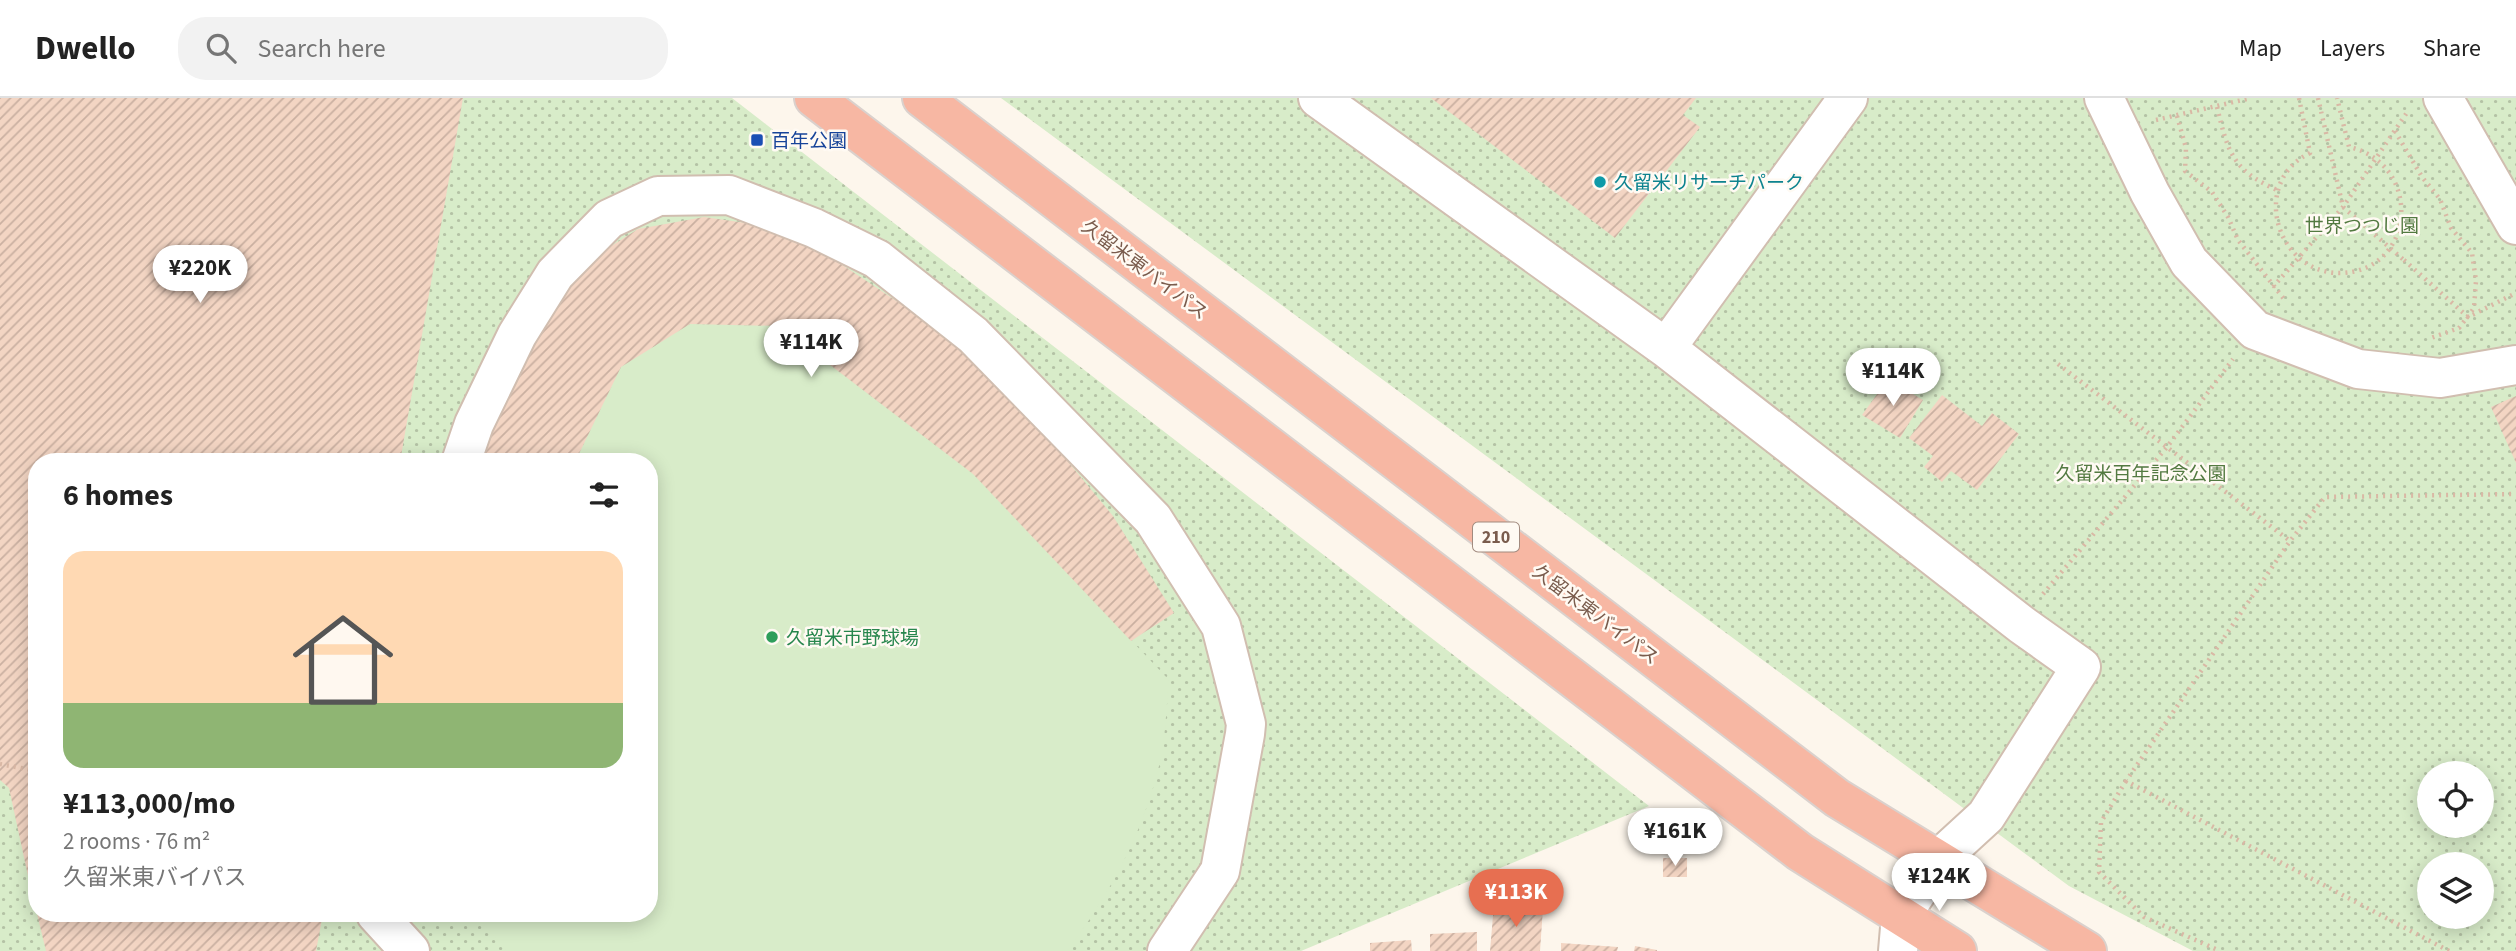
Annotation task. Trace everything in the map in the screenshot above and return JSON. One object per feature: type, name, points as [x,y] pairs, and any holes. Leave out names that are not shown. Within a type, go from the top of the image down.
[{"type":"highway","points":[[814,98],[1800,852],[1899,934],[1957,951]]},
{"type":"highway","name":"久留米東バイパス","points":[[922,98],[1837,798],[2087,951]]},
{"type":"street","points":[[1318,98],[1666,348],[2022,625],[2081,667],[1986,816],[1938,860],[1899,934]]},
{"type":"street","points":[[1666,348],[1848,98]]},
{"type":"street","points":[[2432,102],[2516,178]]},
{"type":"street","points":[[2432,102],[2516,225]]},
{"type":"street","points":[[2110,112],[2189,262],[2250,325],[2358,369],[2441,378],[2516,365]]},
{"type":"street","points":[[464,453],[474,424],[517,335],[555,274],[609,219],[658,196],[729,195],[814,228],[877,260],[973,335],[1153,519],[1221,626],[1246,724],[1245,734],[1220,871],[1167,951]]},
{"type":"street","points":[[383,922],[410,951]]},
{"type":"path","points":[[2110,112],[2178,116],[2251,98]]},
{"type":"path","points":[[2299,98],[2310,153],[2287,172],[2277,190],[2274,210],[2278,230],[2288,248],[2298,258],[2320,270],[2340,273],[2361,269],[2380,258],[2389,247],[2402,221],[2402,199],[2395,178],[2376,158],[2349,147],[2337,98]]},
{"type":"path","points":[[2318,98],[2343,207],[2468,317]]},
{"type":"path","points":[[2041,596],[2167,447],[2274,286],[2343,207],[2395,131],[2432,102]]},
{"type":"path","points":[[2217,107],[2228,151],[2254,180],[2277,190]]},
{"type":"path","points":[[2178,116],[2186,148],[2185,171],[2212,192],[2228,217],[2238,240],[2285,301]]},
{"type":"path","points":[[2395,131],[2422,177],[2441,199],[2451,228],[2472,253],[2476,281],[2474,308],[2459,328],[2427,339]]},
{"type":"path","points":[[2468,317],[2516,293]]},
{"type":"path","points":[[2058,364],[2290,541]]},
{"type":"path","points":[[2220,951],[2144,917],[2099,872],[2101,822],[2126,781],[2290,541],[2325,497],[2516,494]]},
{"type":"path","points":[[0,764],[28,769]]},
{"type":"path","points":[[2126,781],[2449,951]]},
{"type":"green space","points":[[0,98],[732,98],[1649,806],[1301,951],[0,951]]},
{"type":"green space","name":"久留米百年記念公園","points":[[1001,98],[2516,98],[2516,951],[2193,951],[2069,886]]},
{"type":"green space","points":[[690,324],[779,326],[973,474],[1169,680],[1161,755],[1152,791],[1134,840],[1111,886],[1067,951],[507,951],[482,922],[658,922],[658,453],[579,453],[621,367]]},
{"type":"building","points":[[0,98],[463,98],[402,453],[28,453],[28,876],[9,788],[0,780]]},
{"type":"building","name":"久留米リサーチパーク","points":[[1431,98],[1696,98],[1683,115],[1700,127],[1615,238]]},
{"type":"building","points":[[704,217],[768,226],[841,264],[940,330],[1036,423],[1113,516],[1174,613],[1131,641],[973,474],[779,326],[690,324],[621,367],[579,453],[480,453],[537,322],[586,262],[638,229]]},
{"type":"building","points":[[1888,379],[1923,400],[1900,438],[1862,415]]},
{"type":"building","points":[[1942,395],[1982,426],[1992,413],[2019,434],[1977,490],[1951,471],[1942,482],[1924,467],[1933,456],[1909,438]]},
{"type":"building","points":[[2516,396],[2516,463],[2491,407]]},
{"type":"building","points":[[1663,858],[1687,858],[1687,877],[1663,877]]},
{"type":"building","points":[[1494,904],[1543,908],[1540,951],[1490,951]]},
{"type":"building","points":[[39,922],[321,922],[316,951],[46,951]]},
{"type":"building","points":[[1477,932],[1477,951],[1430,951],[1430,934]]},
{"type":"building","points":[[1411,940],[1412,951],[1370,951],[1370,943]]},
{"type":"building","points":[[1561,943],[1618,947],[1617,951],[1561,951]]},
{"type":"building","points":[[1635,946],[1657,950],[1657,951],[1634,951]]},
{"type":"place","name":"百年公園","points":[[757,140]]},
{"type":"place","name":"久留米リサーチパーク","points":[[1600,182]]},
{"type":"place","name":"久留米市野球場","points":[[772,637]]},
{"type":"park label","name":"世界つつじ園","points":[[2362,225]]}]
